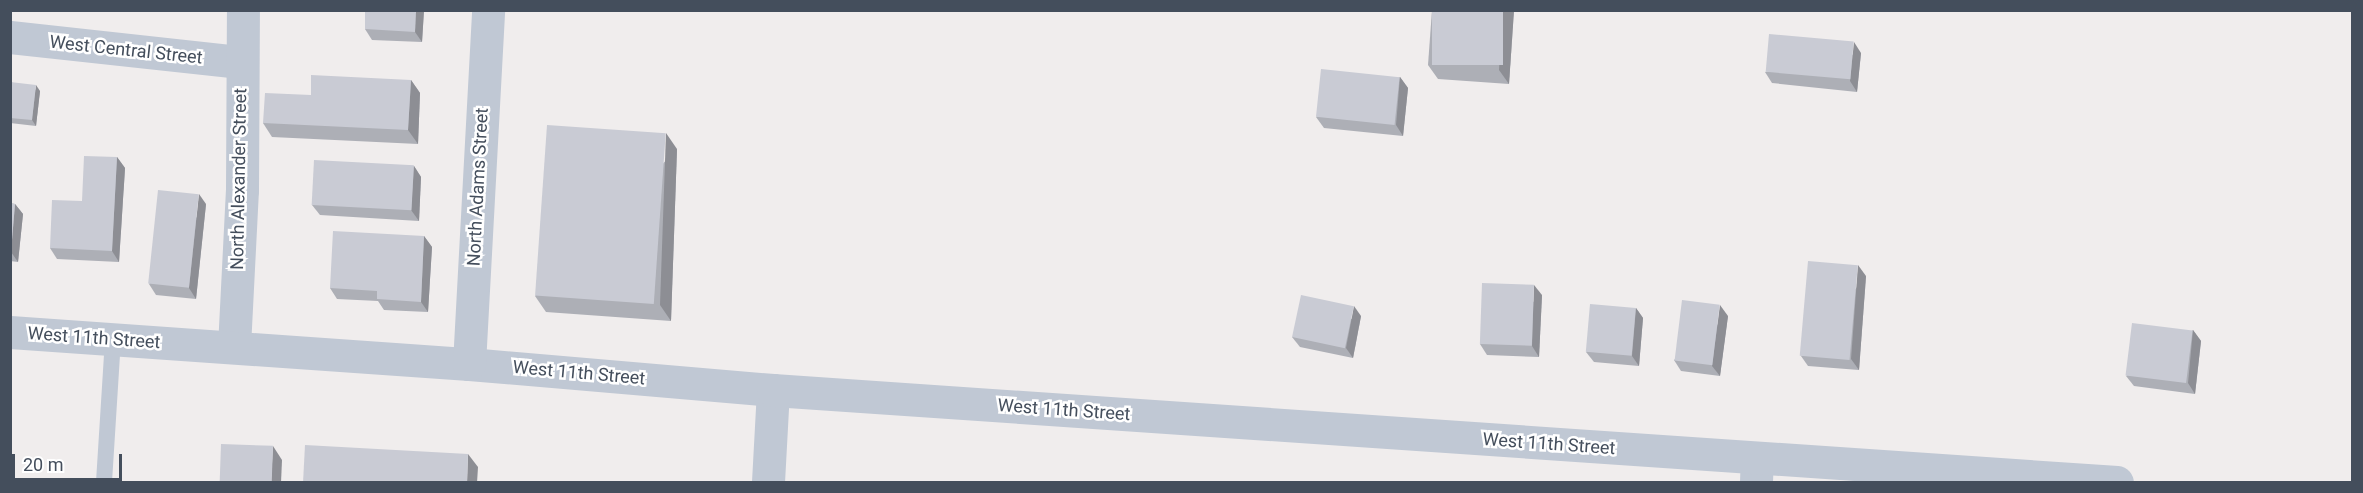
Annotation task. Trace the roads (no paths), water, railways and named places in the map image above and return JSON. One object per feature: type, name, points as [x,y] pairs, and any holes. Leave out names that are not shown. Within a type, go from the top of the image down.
[{"type":"street","name":"North Alexander Street","points":[[234,348],[242,190],[243,10]]},
{"type":"street","name":"North Adams Street","points":[[469,364],[488,10]]},
{"type":"street","name":"West Central Street","points":[[10,37],[241,62]]},
{"type":"street","name":"West 11th Street","points":[[10,333],[469,364],[1756,470],[2117,483]]},
{"type":"street","points":[[768,483],[772,390]]},
{"type":"lane","points":[[104,483],[113,340]]}]
